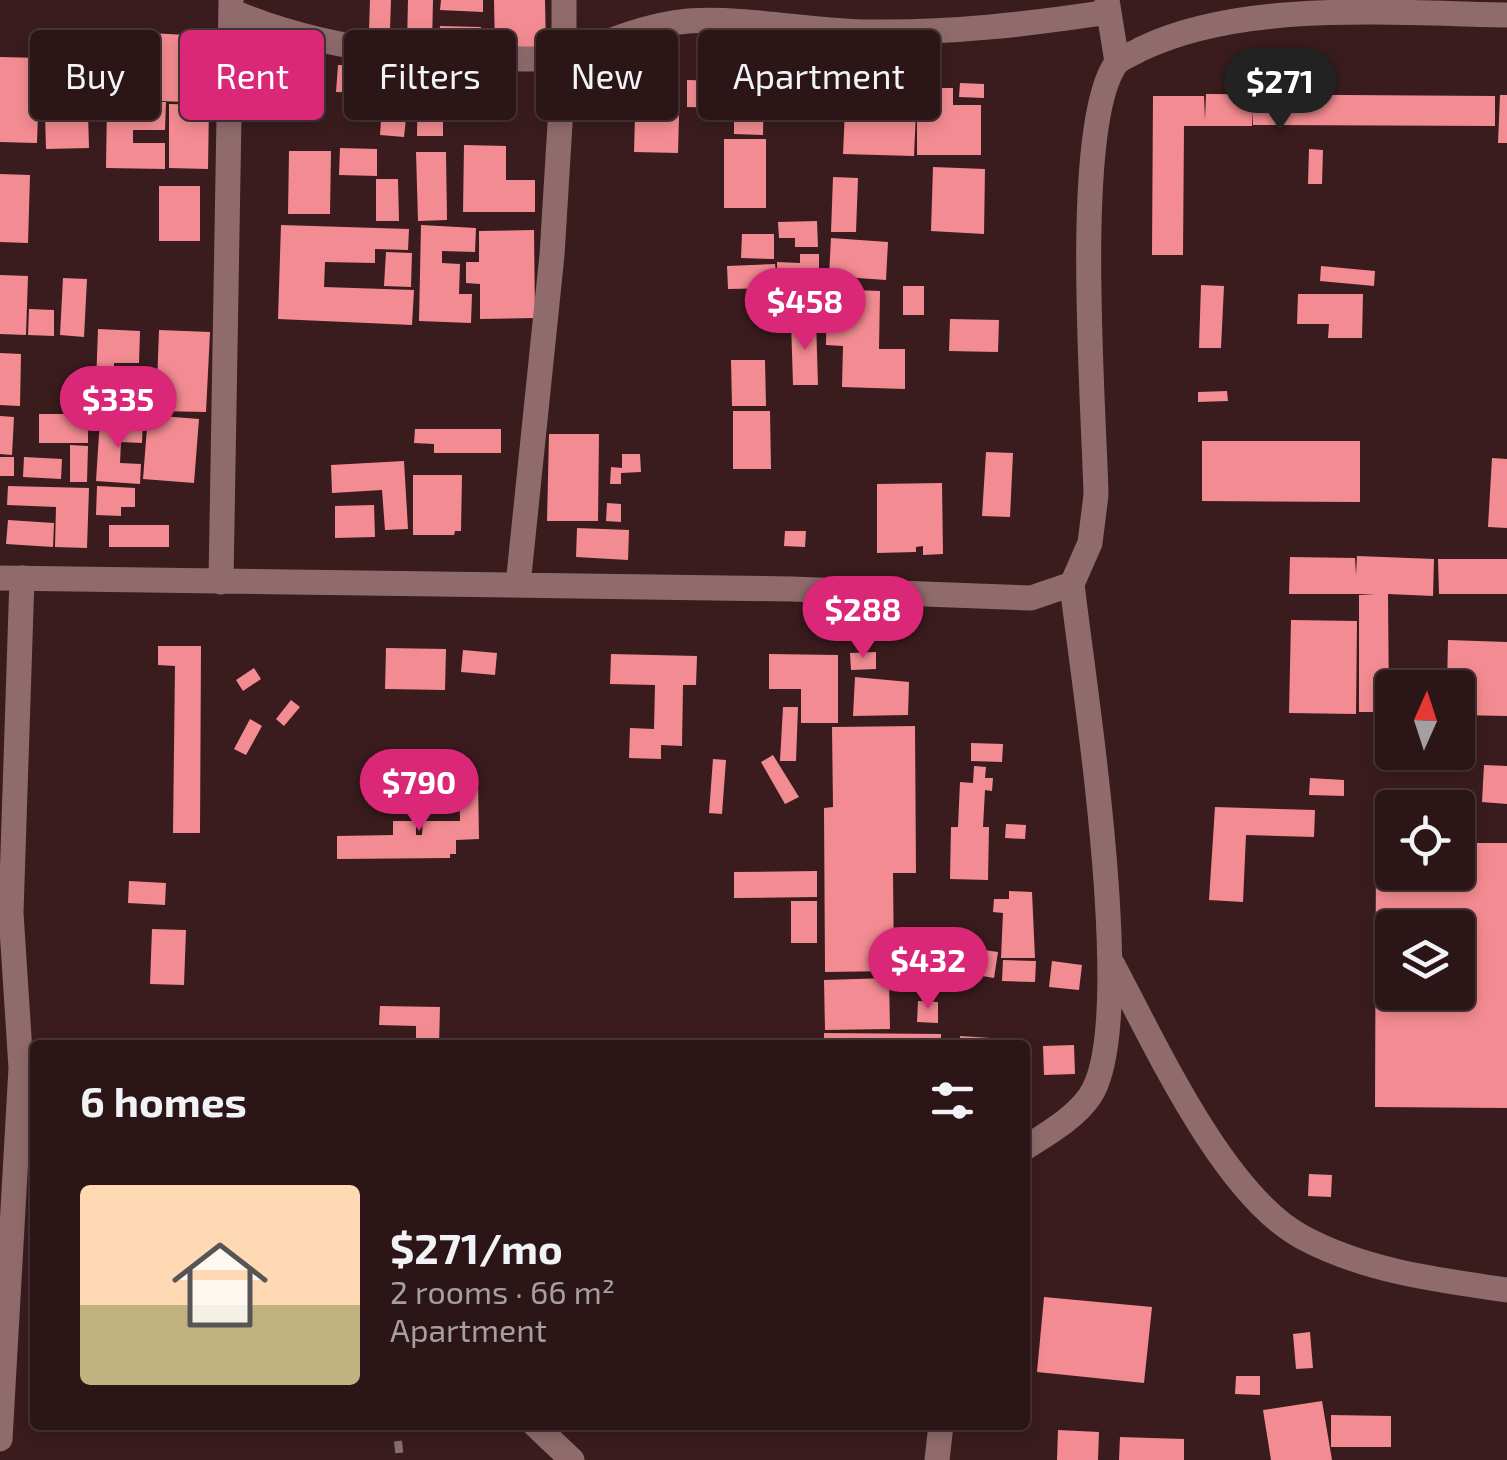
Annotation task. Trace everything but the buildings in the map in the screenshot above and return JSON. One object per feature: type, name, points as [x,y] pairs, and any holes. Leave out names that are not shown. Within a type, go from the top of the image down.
[{"type":"street","points":[[564,0],[564,30]]},
{"type":"street","points":[[689,0],[738,20]]},
{"type":"street","points":[[220,582],[231,6],[306,39],[352,50],[413,57],[536,58]]},
{"type":"street","points":[[644,30],[685,21],[738,20],[867,32],[942,32],[1108,6],[1116,62],[1096,113],[1091,172],[1096,495],[1090,543],[1072,584],[1113,965],[1101,1068],[1090,1096],[1059,1126],[1030,1145]]},
{"type":"street","points":[[1116,62],[1176,30],[1270,12],[1507,15]]},
{"type":"street","points":[[518,585],[552,255],[560,120]]},
{"type":"street","points":[[0,1439],[28,1070],[6,913],[11,578],[791,588],[1031,598],[1072,584]]},
{"type":"street","points":[[1113,965],[1190,1108],[1237,1179],[1299,1236],[1380,1269],[1507,1290]]},
{"type":"street","points":[[540,1430],[572,1460]]},
{"type":"street","points":[[936,1460],[941,1430]]},
{"type":"railway","points":[[398,1441],[400,1460]]}]
